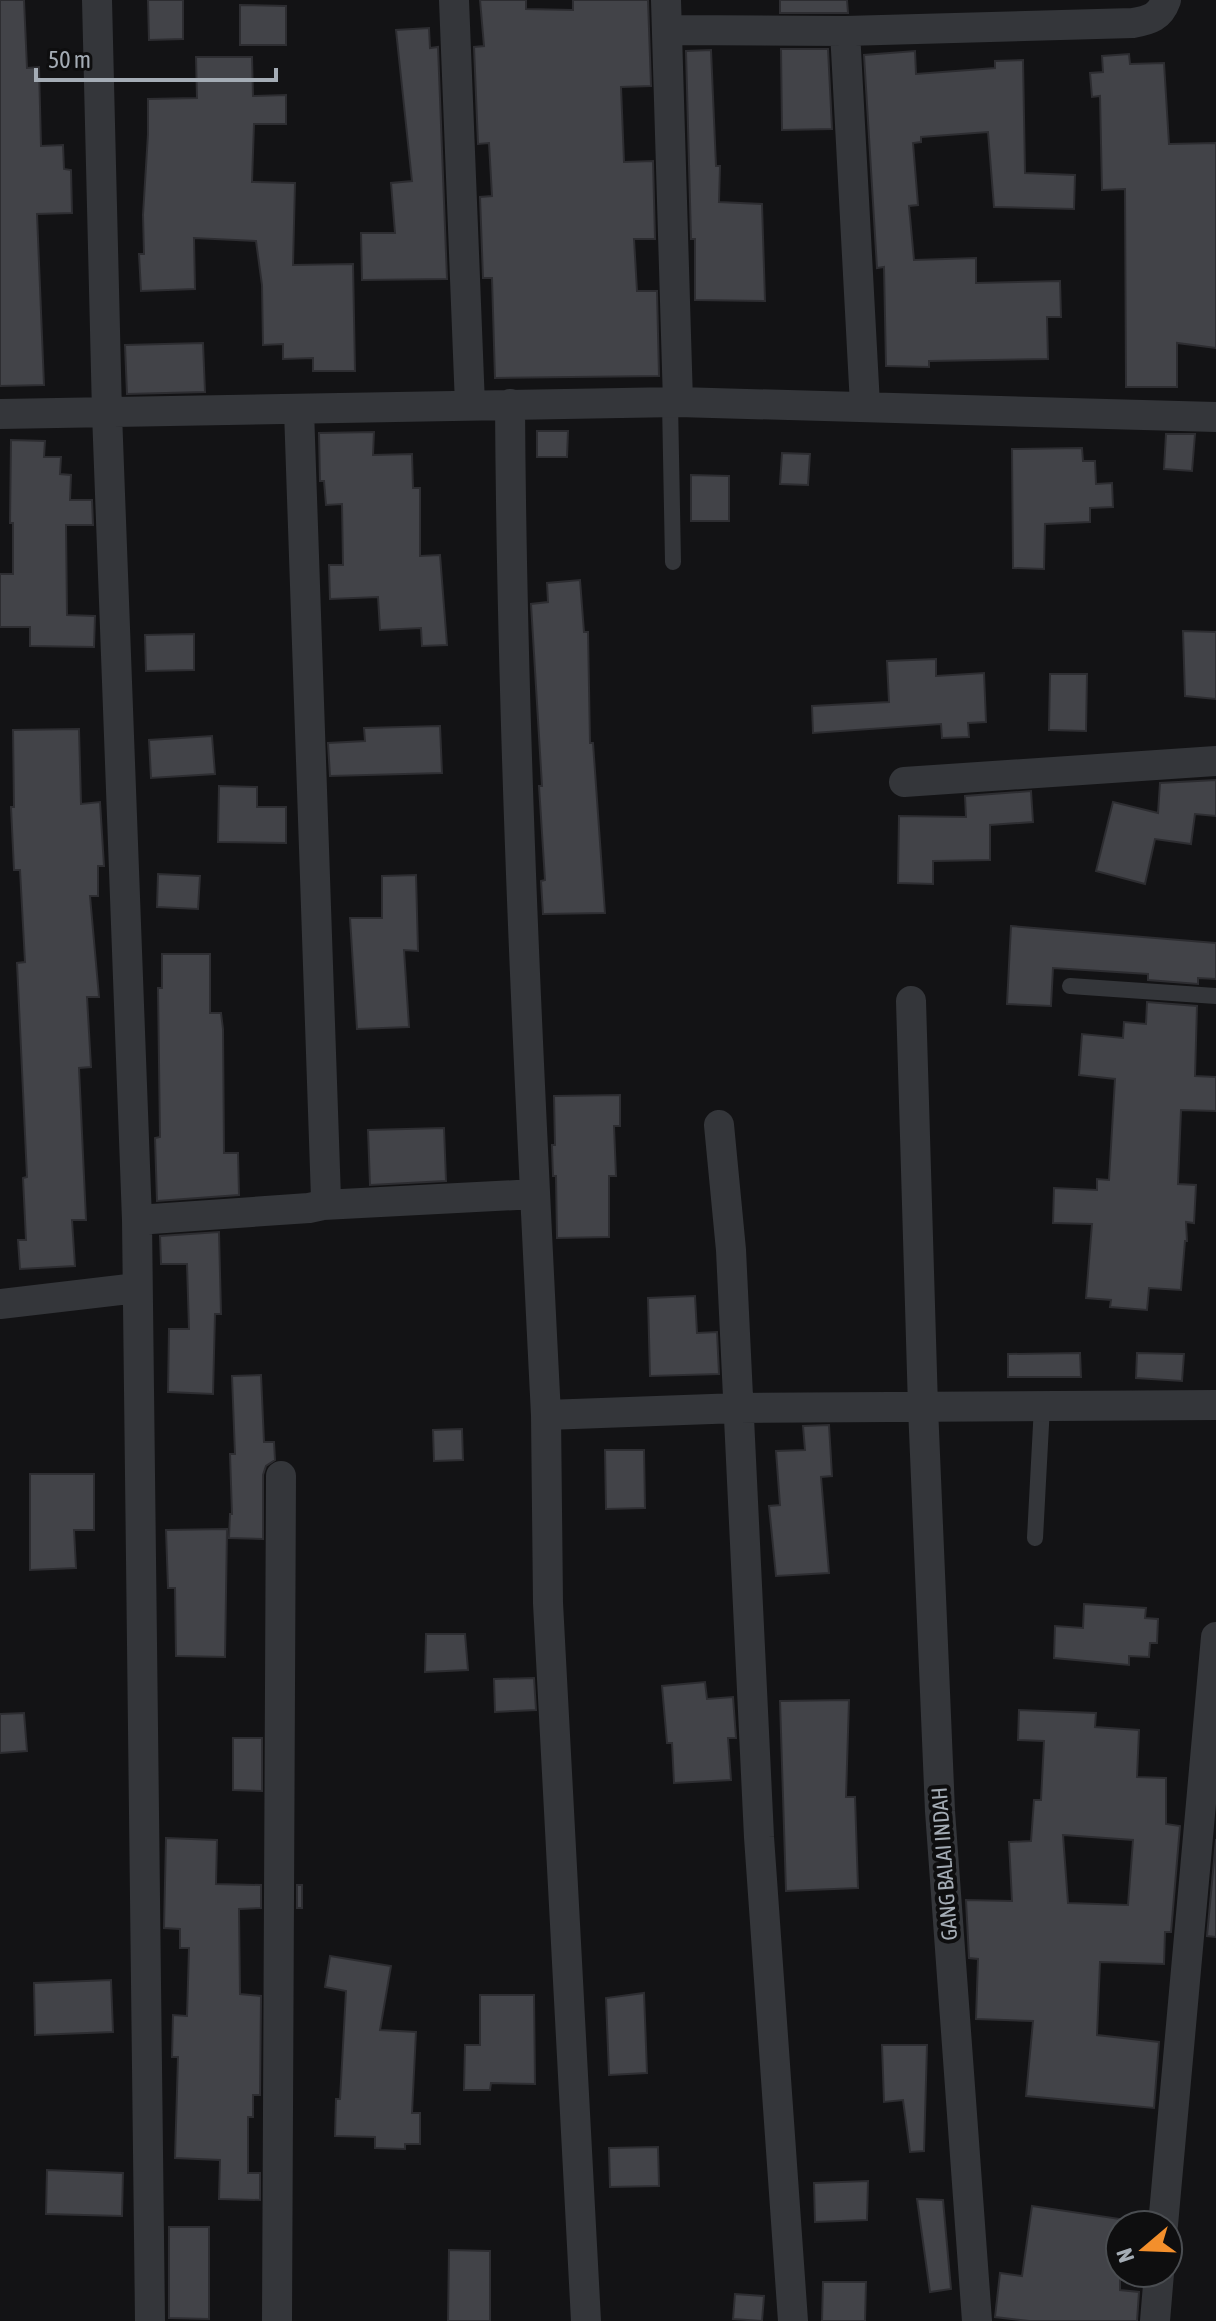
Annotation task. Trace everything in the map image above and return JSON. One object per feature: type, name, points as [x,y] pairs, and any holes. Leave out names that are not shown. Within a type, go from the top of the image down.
[{"type":"street","points":[[97,0],[107,413],[137,1220],[150,2321]]},
{"type":"street","points":[[454,0],[470,405]]},
{"type":"street","points":[[666,0],[674,402]]},
{"type":"street","points":[[668,30],[845,31],[1133,23],[1153,19],[1163,9],[1166,0]]},
{"type":"street","points":[[845,31],[865,405]]},
{"type":"street","points":[[0,414],[674,402],[1216,417]]},
{"type":"street","points":[[510,404],[511,572],[546,1415],[548,1603],[586,2321]]},
{"type":"street","points":[[299,410],[326,1173],[326,1199],[323,1205]]},
{"type":"street","points":[[904,782],[1216,761]]},
{"type":"street","name":"GANG BALAI INDAH","points":[[911,1001],[923,1407],[940,1811],[977,2321]]},
{"type":"street","points":[[719,1125],[731,1250],[759,1837],[793,2321]]},
{"type":"street","points":[[137,1220],[323,1205],[535,1194]]},
{"type":"street","points":[[0,1304],[137,1288]]},
{"type":"street","points":[[546,1415],[739,1408],[1216,1405]]},
{"type":"street","points":[[277,2321],[281,1476]]},
{"type":"street","points":[[1164,2209],[1216,1637]]},
{"type":"street","points":[[1155,2321],[1158,2289]]},
{"type":"lane","points":[[673,562],[674,402]]},
{"type":"lane","points":[[1070,986],[1216,996]]},
{"type":"lane","points":[[1035,1538],[1042,1406]]},
{"type":"building","points":[[0,0],[24,0],[27,68],[39,67],[41,146],[63,145],[64,169],[71,170],[72,213],[37,214],[44,385],[0,386]]},
{"type":"building","points":[[148,0],[183,0],[183,39],[149,40]]},
{"type":"building","points":[[480,0],[526,0],[526,9],[573,10],[573,0],[648,0],[651,86],[621,87],[624,162],[653,161],[655,239],[634,239],[637,291],[657,291],[659,376],[495,378],[492,278],[483,278],[480,197],[492,196],[489,143],[478,144],[474,47],[484,46]]},
{"type":"building","points":[[780,0],[847,0],[848,13],[780,13]]},
{"type":"building","points":[[240,5],[286,6],[286,45],[240,45]]},
{"type":"building","points":[[429,28],[430,48],[438,47],[447,279],[362,280],[361,233],[395,233],[391,183],[412,181],[396,30]]},
{"type":"building","points":[[781,49],[828,49],[832,129],[782,130]]},
{"type":"building","points":[[711,50],[716,166],[720,166],[719,202],[762,204],[765,301],[695,300],[686,51]]},
{"type":"building","points":[[915,51],[916,74],[995,68],[995,61],[1023,60],[1025,173],[1075,175],[1074,209],[994,207],[988,132],[921,137],[921,142],[913,143],[918,205],[909,206],[914,260],[976,258],[976,283],[1060,281],[1061,317],[1047,317],[1048,359],[929,361],[929,367],[886,366],[884,267],[877,268],[864,55]]},
{"type":"building","points":[[1129,54],[1130,64],[1164,63],[1169,144],[1216,143],[1216,348],[1177,343],[1177,387],[1126,387],[1125,189],[1102,190],[1100,96],[1092,97],[1090,73],[1103,72],[1102,56]]},
{"type":"building","points":[[196,57],[252,57],[253,96],[286,95],[286,124],[254,124],[252,182],[295,183],[293,265],[353,264],[355,371],[313,371],[313,358],[283,359],[283,344],[263,345],[262,285],[256,241],[194,238],[195,289],[141,291],[139,254],[144,254],[148,99],[197,98]]},
{"type":"building","points":[[203,343],[205,392],[127,394],[125,345]]},
{"type":"building","points":[[537,431],[568,431],[567,457],[537,457]]},
{"type":"building","points":[[374,432],[373,455],[412,454],[413,488],[420,488],[420,556],[440,555],[447,645],[422,646],[421,628],[380,630],[378,597],[330,599],[329,565],[343,565],[342,504],[326,505],[324,481],[320,481],[319,433]]},
{"type":"building","points":[[1166,434],[1195,434],[1192,471],[1164,469]]},
{"type":"building","points":[[11,440],[45,441],[44,457],[61,457],[60,474],[71,475],[70,500],[92,500],[93,525],[66,525],[67,615],[95,616],[94,647],[30,646],[30,627],[0,627],[0,574],[13,574]]},
{"type":"building","points":[[1082,448],[1083,461],[1095,461],[1096,484],[1112,483],[1113,507],[1090,508],[1090,522],[1045,524],[1044,569],[1013,568],[1012,449]]},
{"type":"building","points":[[782,453],[810,454],[808,485],[780,484]]},
{"type":"building","points":[[691,475],[729,476],[729,521],[691,521]]},
{"type":"building","points":[[580,580],[584,632],[588,632],[590,743],[593,743],[605,913],[543,914],[541,881],[545,880],[539,786],[542,786],[531,604],[548,602],[547,583]]},
{"type":"building","points":[[1183,631],[1216,632],[1216,699],[1185,696]]},
{"type":"building","points":[[194,634],[194,670],[146,671],[145,635]]},
{"type":"building","points":[[936,659],[936,676],[984,673],[986,722],[968,723],[969,737],[942,738],[941,724],[813,733],[812,706],[889,702],[887,661]]},
{"type":"building","points":[[1050,674],[1087,674],[1086,731],[1049,730]]},
{"type":"building","points":[[440,726],[442,773],[330,776],[328,743],[365,741],[364,728]]},
{"type":"building","points":[[79,729],[81,804],[100,802],[104,866],[98,866],[98,896],[90,896],[99,997],[87,997],[91,1067],[79,1068],[86,1220],[72,1220],[75,1266],[20,1269],[18,1240],[26,1240],[23,1178],[27,1177],[17,963],[25,962],[20,870],[14,870],[11,807],[14,807],[13,730]]},
{"type":"building","points":[[212,736],[215,774],[151,778],[149,740]]},
{"type":"building","points":[[1216,780],[1216,816],[1195,814],[1191,844],[1155,839],[1145,884],[1096,871],[1113,802],[1158,813],[1160,783]]},
{"type":"building","points":[[219,786],[257,787],[257,807],[286,807],[286,843],[218,842]]},
{"type":"building","points":[[1031,791],[1033,822],[990,825],[990,860],[933,861],[933,884],[898,883],[899,816],[966,817],[965,796]]},
{"type":"building","points":[[158,874],[200,876],[198,909],[157,907]]},
{"type":"building","points":[[416,875],[418,951],[404,950],[409,1027],[357,1029],[350,918],[382,918],[382,876]]},
{"type":"building","points":[[1011,926],[1216,943],[1216,979],[1198,978],[1198,984],[1148,980],[1148,974],[1053,968],[1051,1006],[1007,1004]]},
{"type":"building","points":[[162,954],[210,954],[210,1013],[221,1013],[223,1029],[224,1153],[238,1153],[239,1195],[157,1201],[155,1138],[160,1137],[158,988],[162,988]]},
{"type":"building","points":[[1147,1002],[1197,1006],[1195,1076],[1216,1077],[1216,1111],[1181,1110],[1178,1184],[1196,1185],[1194,1223],[1186,1222],[1181,1290],[1149,1288],[1147,1310],[1110,1307],[1111,1300],[1086,1298],[1092,1224],[1053,1223],[1054,1188],[1097,1190],[1097,1179],[1109,1180],[1115,1079],[1079,1075],[1082,1034],[1123,1038],[1124,1022],[1146,1024]]},
{"type":"building","points":[[620,1095],[620,1126],[614,1126],[616,1176],[609,1176],[609,1237],[557,1238],[552,1145],[555,1145],[554,1096]]},
{"type":"building","points":[[444,1128],[446,1181],[370,1185],[368,1130]]},
{"type":"building","points":[[219,1232],[221,1314],[215,1314],[213,1394],[168,1392],[169,1329],[189,1329],[187,1264],[161,1264],[160,1236]]},
{"type":"building","points":[[695,1296],[697,1333],[717,1332],[719,1374],[650,1376],[648,1298]]},
{"type":"building","points":[[1080,1353],[1081,1377],[1008,1377],[1008,1354]]},
{"type":"building","points":[[1137,1353],[1184,1354],[1182,1381],[1136,1378]]},
{"type":"building","points":[[261,1375],[264,1442],[274,1442],[275,1460],[266,1466],[263,1475],[263,1539],[229,1538],[232,1514],[230,1454],[235,1454],[232,1376]]},
{"type":"building","points":[[829,1425],[832,1476],[821,1477],[829,1573],[776,1576],[769,1506],[780,1505],[776,1451],[805,1450],[803,1426]]},
{"type":"building","points":[[462,1429],[463,1460],[434,1461],[433,1430]]},
{"type":"building","points":[[605,1450],[644,1450],[645,1508],[606,1509]]},
{"type":"building","points":[[30,1474],[94,1474],[94,1530],[74,1530],[76,1568],[30,1570]]},
{"type":"building","points":[[227,1529],[225,1657],[176,1656],[175,1588],[168,1588],[166,1530]]},
{"type":"building","points":[[1084,1604],[1146,1608],[1145,1618],[1158,1619],[1157,1643],[1150,1643],[1149,1657],[1129,1656],[1129,1665],[1054,1658],[1055,1626],[1083,1628]]},
{"type":"building","points":[[426,1634],[465,1634],[468,1670],[425,1672]]},
{"type":"building","points":[[534,1678],[536,1710],[495,1712],[494,1679]]},
{"type":"building","points":[[705,1682],[707,1699],[733,1697],[736,1738],[728,1738],[731,1780],[674,1783],[672,1743],[667,1743],[662,1686]]},
{"type":"building","points":[[849,1700],[846,1797],[855,1797],[858,1888],[786,1891],[780,1701]]},
{"type":"building","points":[[1019,1710],[1096,1713],[1095,1727],[1139,1730],[1137,1777],[1166,1778],[1166,1824],[1180,1826],[1171,1932],[1165,1932],[1164,1964],[1100,1962],[1097,2035],[1159,2042],[1154,2108],[1026,2096],[1033,2021],[976,2019],[978,1959],[969,1958],[966,1900],[1012,1901],[1009,1842],[1031,1841],[1034,1800],[1041,1800],[1044,1741],[1018,1740]],"holes":[[[1063,1835],[1133,1840],[1128,1905],[1068,1903]]]},
{"type":"building","points":[[24,1713],[27,1751],[0,1753],[0,1714]]},
{"type":"building","points":[[233,1738],[262,1738],[262,1791],[233,1790]]},
{"type":"building","points":[[166,1838],[217,1840],[216,1884],[261,1885],[261,1908],[239,1909],[240,1994],[261,1996],[260,2095],[253,2095],[253,2117],[248,2117],[248,2173],[260,2173],[260,2200],[219,2199],[220,2160],[175,2158],[178,2057],[172,2057],[173,2015],[187,2016],[189,1948],[180,1948],[180,1929],[164,1928]]},
{"type":"building","points":[[1216,1839],[1216,1937],[1207,1936]]},
{"type":"building","points":[[297,1885],[302,1885],[302,1908],[297,1908]]},
{"type":"building","points":[[330,1956],[391,1966],[380,2030],[416,2032],[412,2113],[420,2113],[420,2144],[405,2144],[405,2149],[375,2148],[375,2137],[335,2136],[346,1991],[325,1987]]},
{"type":"building","points":[[111,1980],[113,2032],[35,2035],[34,1983]]},
{"type":"building","points":[[644,1993],[647,2073],[609,2075],[606,1998]]},
{"type":"building","points":[[480,1995],[534,1995],[535,2084],[491,2083],[490,2090],[464,2090],[465,2045],[480,2045]]},
{"type":"building","points":[[882,2045],[927,2045],[924,2151],[910,2152],[903,2100],[884,2102]]},
{"type":"building","points":[[658,2147],[659,2186],[610,2187],[609,2148]]},
{"type":"building","points":[[47,2170],[123,2173],[122,2216],[46,2214]]},
{"type":"building","points":[[868,2181],[867,2220],[815,2222],[814,2183]]},
{"type":"building","points":[[917,2199],[943,2200],[951,2289],[930,2292]]},
{"type":"building","points":[[1032,2206],[1104,2217],[1104,2289],[1139,2292],[1137,2321],[1029,2321],[995,2317],[1000,2273],[1022,2276]]},
{"type":"building","points":[[169,2227],[209,2227],[209,2319],[169,2318]]},
{"type":"building","points":[[449,2250],[490,2251],[490,2321],[448,2321]]},
{"type":"building","points":[[823,2282],[866,2282],[865,2321],[822,2321]]},
{"type":"building","points":[[735,2294],[764,2296],[762,2321],[733,2319]]}]
